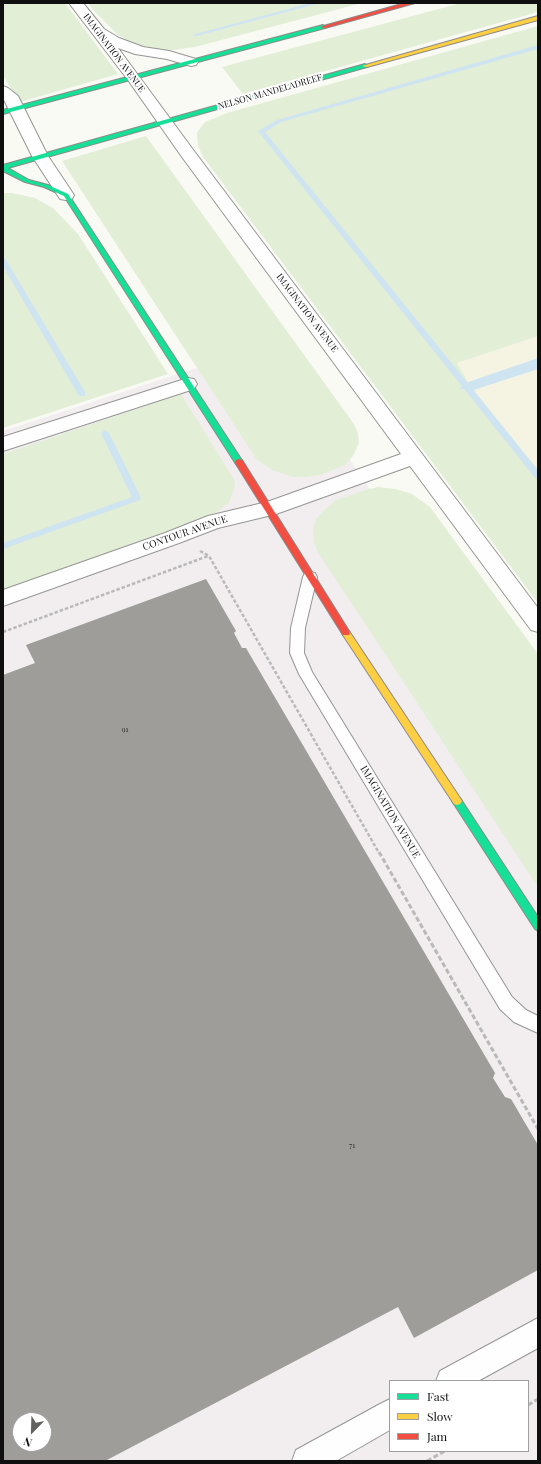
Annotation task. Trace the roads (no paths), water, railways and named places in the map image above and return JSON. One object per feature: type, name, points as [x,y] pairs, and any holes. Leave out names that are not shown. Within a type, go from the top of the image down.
[{"type":"main road","points":[[10,110],[412,3]]},
{"type":"main road","name":"NELSON MANDELADREEF","points":[[3,168],[40,156],[538,18]]},
{"type":"main road","points":[[3,168],[27,181],[46,186],[66,195],[269,509],[310,577],[538,926]]},
{"type":"street","name":"IMAGINATION AVENUE","points":[[76,3],[133,77],[538,624]]},
{"type":"street","points":[[94,28],[114,41],[134,49],[169,55],[190,62]]},
{"type":"street","points":[[3,92],[10,96],[10,110],[66,195]]},
{"type":"street","points":[[3,444],[188,384]]},
{"type":"street","name":"CONTOUR AVENUE","points":[[3,598],[172,538],[215,520],[269,509],[413,457]]},
{"type":"street","points":[[452,1380],[538,1332]]},
{"type":"street","points":[[307,1461],[389,1415]]},
{"type":"lane","name":"IMAGINATION AVENUE","points":[[310,577],[298,628],[297,640],[297,653],[306,674],[506,1003],[520,1016],[538,1025]]},
{"type":"water","points":[[538,358],[538,369],[474,390],[458,389],[468,382]]},
{"type":"waterway","points":[[195,35],[317,3]]},
{"type":"waterway","points":[[538,47],[279,121],[261,131],[538,476]]},
{"type":"waterway","points":[[3,260],[82,394]]},
{"type":"waterway","points":[[3,546],[137,498],[105,433]]}]
